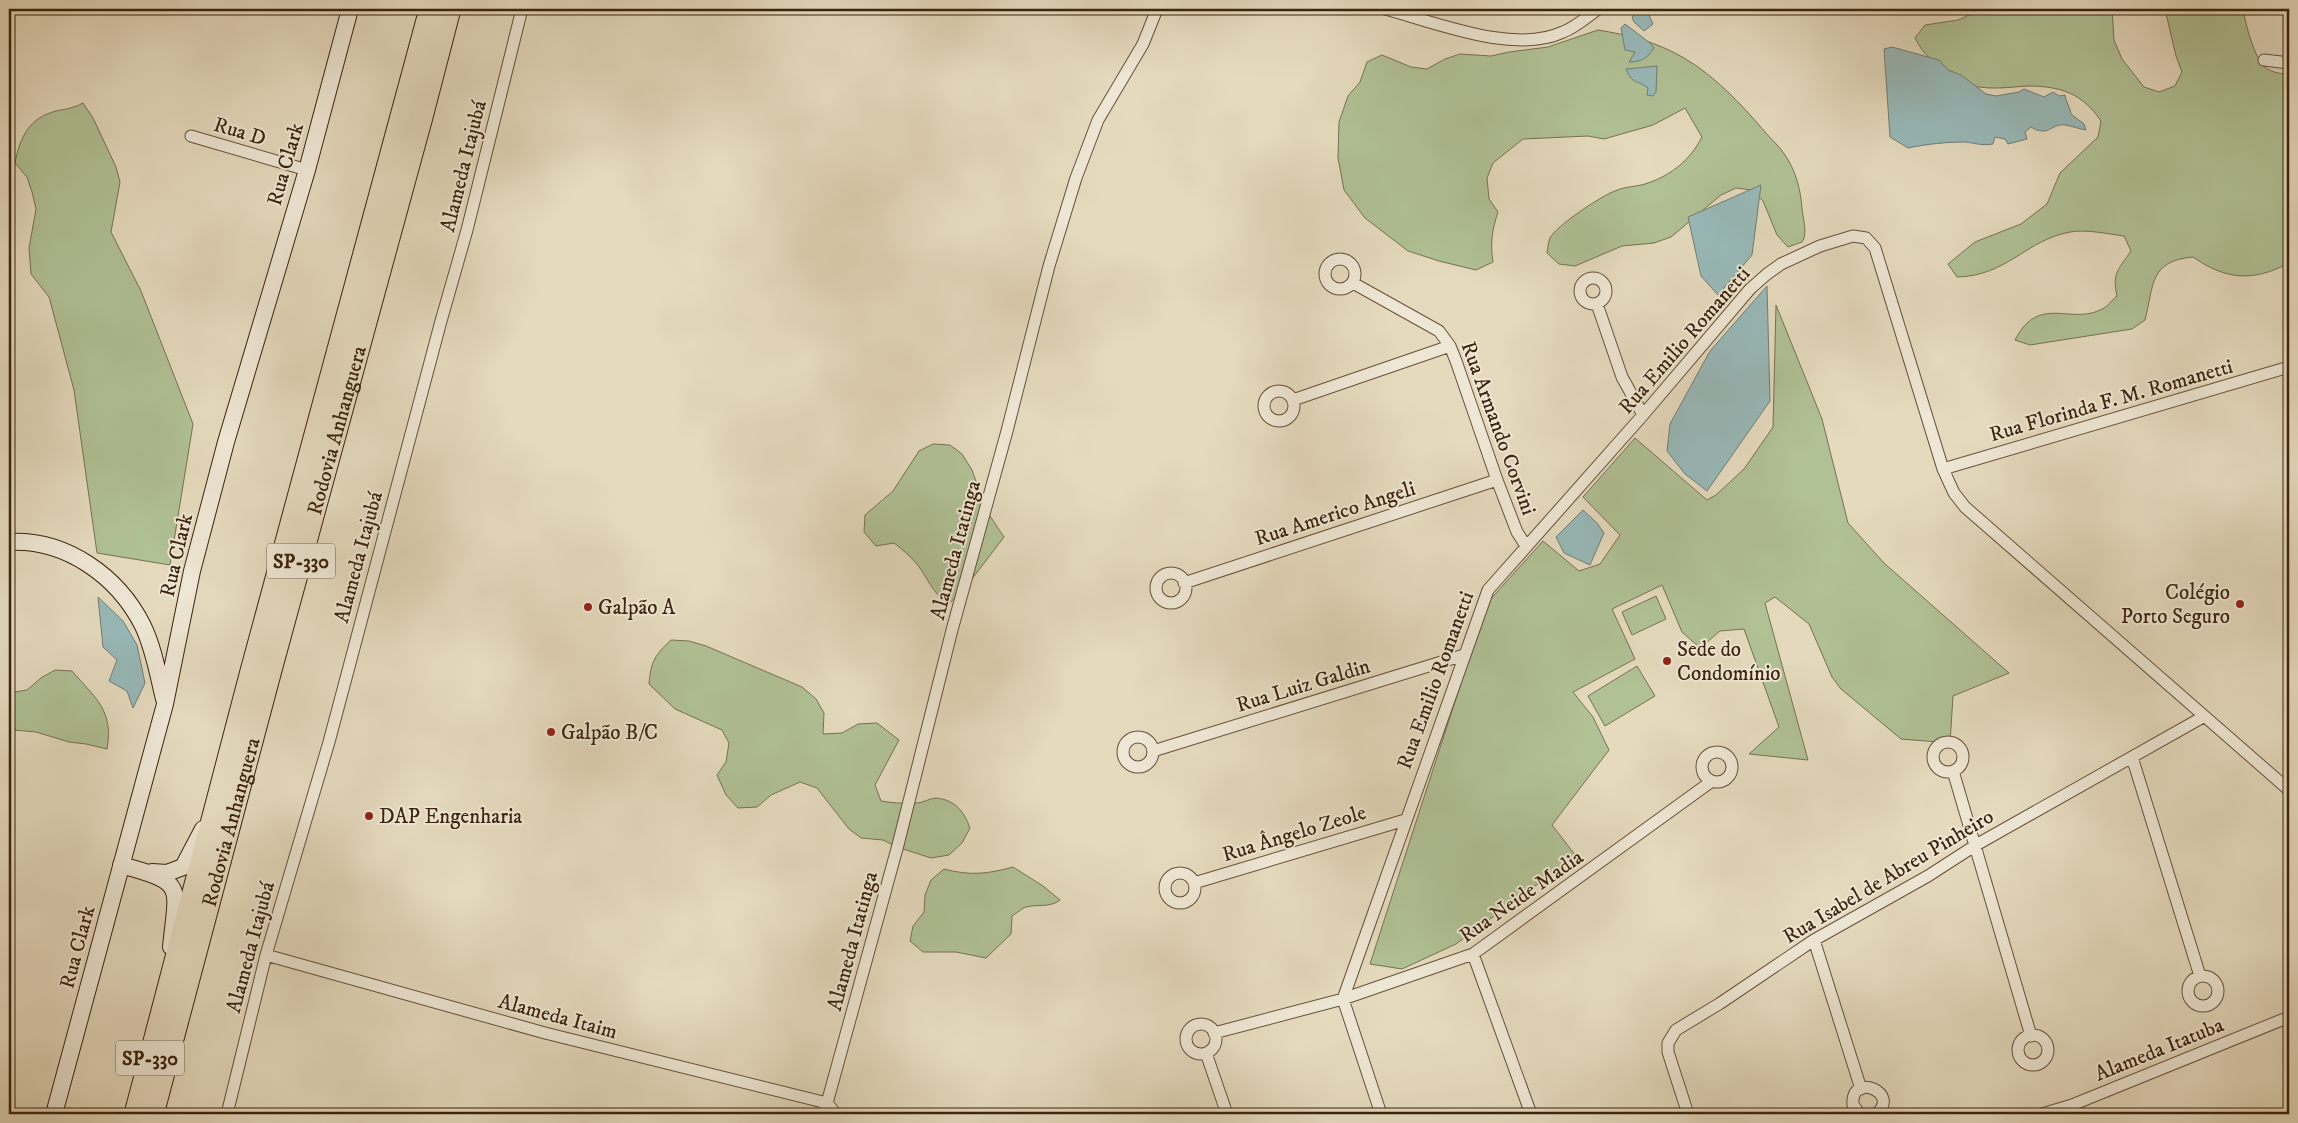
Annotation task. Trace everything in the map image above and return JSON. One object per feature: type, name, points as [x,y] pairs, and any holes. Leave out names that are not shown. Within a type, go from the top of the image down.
[{"type":"highway","name":"Rodovia Anhanguera","points":[[135,1114],[430,9]]},
{"type":"highway","name":"Rodovia Anhanguera","points":[[153,1114],[450,9]]},
{"type":"street","name":"Rua Clark","points":[[54,1114],[165,704],[192,571],[226,442],[307,170],[350,9]]},
{"type":"street","name":"Alameda Itajubá","points":[[228,1114],[266,955],[329,742],[467,230],[522,9]]},
{"type":"street","name":"Alameda Itatinga","points":[[826,1109],[898,845],[952,630],[1010,422],[1049,266],[1076,178],[1098,120],[1144,44],[1157,9]]},
{"type":"street","points":[[1385,9],[1505,40],[1537,40],[1563,32],[1598,9]]},
{"type":"street","points":[[2264,60],[2289,63]]},
{"type":"street","name":"Rua D","points":[[191,136],[307,170]]},
{"type":"street","name":"Rua Emilio Romanetti","points":[[1343,999],[1488,590],[1643,415],[1750,289],[1781,264],[1820,246],[1853,236],[1860,236],[1872,242],[1875,248],[1943,469],[1954,493],[1965,507],[2202,717],[2289,790]]},
{"type":"street","name":"Rua Armando Corvini","points":[[1353,283],[1430,325],[1445,337],[1450,346],[1517,532],[1526,546]]},
{"type":"street","points":[[1597,304],[1622,377],[1643,415]]},
{"type":"street","points":[[1293,400],[1450,346]]},
{"type":"street","name":"Rua Florinda F. M. Romanetti","points":[[1943,469],[2289,367]]},
{"type":"street","name":"Rua Americo Angeli","points":[[1184,583],[1497,480]]},
{"type":"street","points":[[9,542],[38,544],[64,552],[85,562],[122,592],[143,627],[151,648],[165,704]]},
{"type":"street","name":"Rua Luiz Galdin","points":[[1153,751],[1464,655]]},
{"type":"street","name":"Rua Isabel de Abreu Pinheiro","points":[[1688,1114],[1668,1052],[1668,1043],[1676,1030],[1719,1004],[1814,940],[1928,876],[1976,845],[2202,717]]},
{"type":"street","points":[[2132,757],[2200,976]]},
{"type":"street","points":[[1952,771],[1976,845],[2031,1036]]},
{"type":"street","name":"Rua Neide Madia","points":[[1214,1033],[1343,999],[1474,954],[1712,782]]},
{"type":"street","points":[[147,872],[167,872],[183,867],[219,798]]},
{"type":"street","name":"Rua Ângelo Zeole","points":[[1194,883],[1405,820]]},
{"type":"street","points":[[121,865],[147,872],[168,882],[176,896],[165,1001]]},
{"type":"street","points":[[1814,940],[1861,1088]]},
{"type":"street","points":[[1474,954],[1531,1114]]},
{"type":"street","name":"Alameda Itaim","points":[[266,955],[826,1109]]},
{"type":"street","points":[[1343,999],[1381,1114]]},
{"type":"street","name":"Alameda Itatuba","points":[[2042,1114],[2072,1105],[2289,1017]]},
{"type":"street","points":[[1203,1024],[1212,1029],[1214,1033],[1215,1043],[1206,1053],[1196,1053],[1188,1047],[1187,1033],[1194,1026],[1203,1024]]},
{"type":"street","points":[[1206,1053],[1227,1114]]},
{"type":"street","points":[[1860,1114],[1855,1110],[1854,1096],[1861,1088],[1870,1087],[1882,1096],[1882,1105],[1876,1114]]},
{"type":"street","points":[[826,1109],[836,1114]]},
{"type":"green space","points":[[1982,9],[2112,9],[2114,40],[2122,59],[2144,87],[2159,92],[2175,86],[2182,72],[2176,56],[2165,9],[2243,9],[2251,41],[2262,64],[2272,71],[2289,74],[2289,263],[2252,276],[2240,276],[2217,270],[2193,257],[2179,259],[2161,269],[2153,286],[2145,320],[2132,329],[2030,345],[2015,340],[2024,326],[2034,318],[2045,314],[2090,313],[2106,307],[2117,296],[2115,282],[2117,272],[2131,251],[2124,236],[2076,231],[2055,236],[2041,242],[1990,271],[1957,277],[1948,264],[1975,242],[2021,224],[2047,204],[2060,173],[2098,137],[2101,121],[2087,104],[2070,93],[2061,90],[2040,86],[1994,88],[1971,85],[1928,57],[1915,38],[1925,25],[1958,20]]},
{"type":"green space","points":[[1598,30],[1642,40],[1674,52],[1706,73],[1737,101],[1781,149],[1795,174],[1799,188],[1805,231],[1802,242],[1788,247],[1777,235],[1763,201],[1751,190],[1736,188],[1721,195],[1671,237],[1654,243],[1622,246],[1575,266],[1559,264],[1547,253],[1549,240],[1554,233],[1580,212],[1615,191],[1644,184],[1665,176],[1686,159],[1702,137],[1685,108],[1653,125],[1604,139],[1588,136],[1523,139],[1493,163],[1487,178],[1489,199],[1498,212],[1492,237],[1493,262],[1476,270],[1408,251],[1365,218],[1344,190],[1338,158],[1339,122],[1348,96],[1360,82],[1367,62],[1382,55],[1411,67],[1427,69],[1445,59],[1460,54],[1491,56],[1548,47]]},
{"type":"green space","points":[[83,103],[93,118],[116,167],[120,182],[111,232],[141,291],[193,424],[170,565],[97,553],[74,390],[49,297],[31,274],[29,248],[36,209],[27,177],[15,163],[20,145],[27,130],[39,118]]},
{"type":"green space","points":[[1776,305],[1822,419],[1848,523],[1884,563],[2009,673],[1953,696],[1950,743],[1901,739],[1841,689],[1832,677],[1809,624],[1775,597],[1765,603],[1808,760],[1749,754],[1779,727],[1744,629],[1720,631],[1700,648],[1682,632],[1662,585],[1612,609],[1635,659],[1573,692],[1593,717],[1609,750],[1552,825],[1576,856],[1456,944],[1402,969],[1370,964],[1487,603],[1543,541],[1579,571],[1600,564],[1620,535],[1583,497],[1635,438],[1707,500],[1716,495],[1744,469],[1773,427]]},
{"type":"green space","points":[[933,444],[950,445],[962,454],[972,470],[986,510],[1004,537],[962,592],[948,604],[934,590],[917,564],[903,550],[894,543],[876,546],[864,532],[865,515],[893,491],[919,451]]},
{"type":"green space","points":[[1656,596],[1666,619],[1632,635],[1622,612]]},
{"type":"green space","points":[[671,640],[689,641],[706,646],[802,687],[816,699],[824,713],[823,734],[842,733],[858,724],[877,723],[899,740],[875,785],[881,801],[919,803],[936,798],[949,801],[962,812],[970,828],[962,843],[949,855],[931,858],[897,847],[883,840],[861,838],[849,829],[817,788],[800,782],[771,795],[757,807],[738,808],[726,795],[717,775],[726,762],[729,743],[722,730],[675,709],[649,684],[655,659]]},
{"type":"green space","points":[[1637,666],[1655,696],[1605,726],[1588,696]]},
{"type":"green space","points":[[55,670],[72,671],[101,706],[108,724],[107,749],[69,742],[36,732],[14,730],[9,733],[9,693],[27,690],[41,678]]},
{"type":"green space","points":[[1013,867],[1043,886],[1060,900],[1048,905],[1026,907],[1012,916],[1011,934],[986,958],[956,952],[923,952],[910,941],[913,926],[924,912],[925,895],[931,880],[944,869],[963,873],[979,873]]},
{"type":"water","points":[[1639,9],[1647,11],[1653,24],[1644,31],[1634,22],[1632,17]]},
{"type":"water","points":[[1625,24],[1654,48],[1644,59],[1629,62],[1635,52],[1625,50],[1621,28]]},
{"type":"water","points":[[1892,47],[1939,60],[1948,70],[1961,75],[1986,94],[1996,96],[2019,92],[2024,89],[2044,97],[2053,92],[2059,96],[2065,95],[2071,114],[2084,124],[2086,130],[2065,125],[2056,126],[2046,131],[2031,127],[2025,132],[2027,139],[2008,144],[2005,139],[1995,137],[1993,144],[1989,145],[1951,142],[1908,148],[1890,137],[1884,49]]},
{"type":"water","points":[[1657,66],[1656,92],[1653,96],[1647,95],[1648,88],[1633,80],[1626,69]]},
{"type":"water","points":[[1761,185],[1752,255],[1718,295],[1701,276],[1688,217]]},
{"type":"water","points":[[1767,286],[1770,401],[1707,491],[1685,474],[1667,451],[1670,424],[1710,351]]},
{"type":"water","points":[[1583,510],[1597,523],[1604,533],[1590,565],[1564,553],[1556,537]]},
{"type":"water","points":[[98,597],[123,621],[137,645],[145,683],[133,708],[127,691],[109,681],[117,660],[103,647]]},
{"type":"place","name":"Colégio Porto Seguro","points":[[2240,604]]},
{"type":"place","name":"Galpão A","points":[[588,607]]},
{"type":"place","name":"Sede do Condomínio","points":[[1667,661]]},
{"type":"place","name":"Galpão B/C","points":[[551,732]]},
{"type":"place","name":"DAP Engenharia","points":[[369,816]]}]
